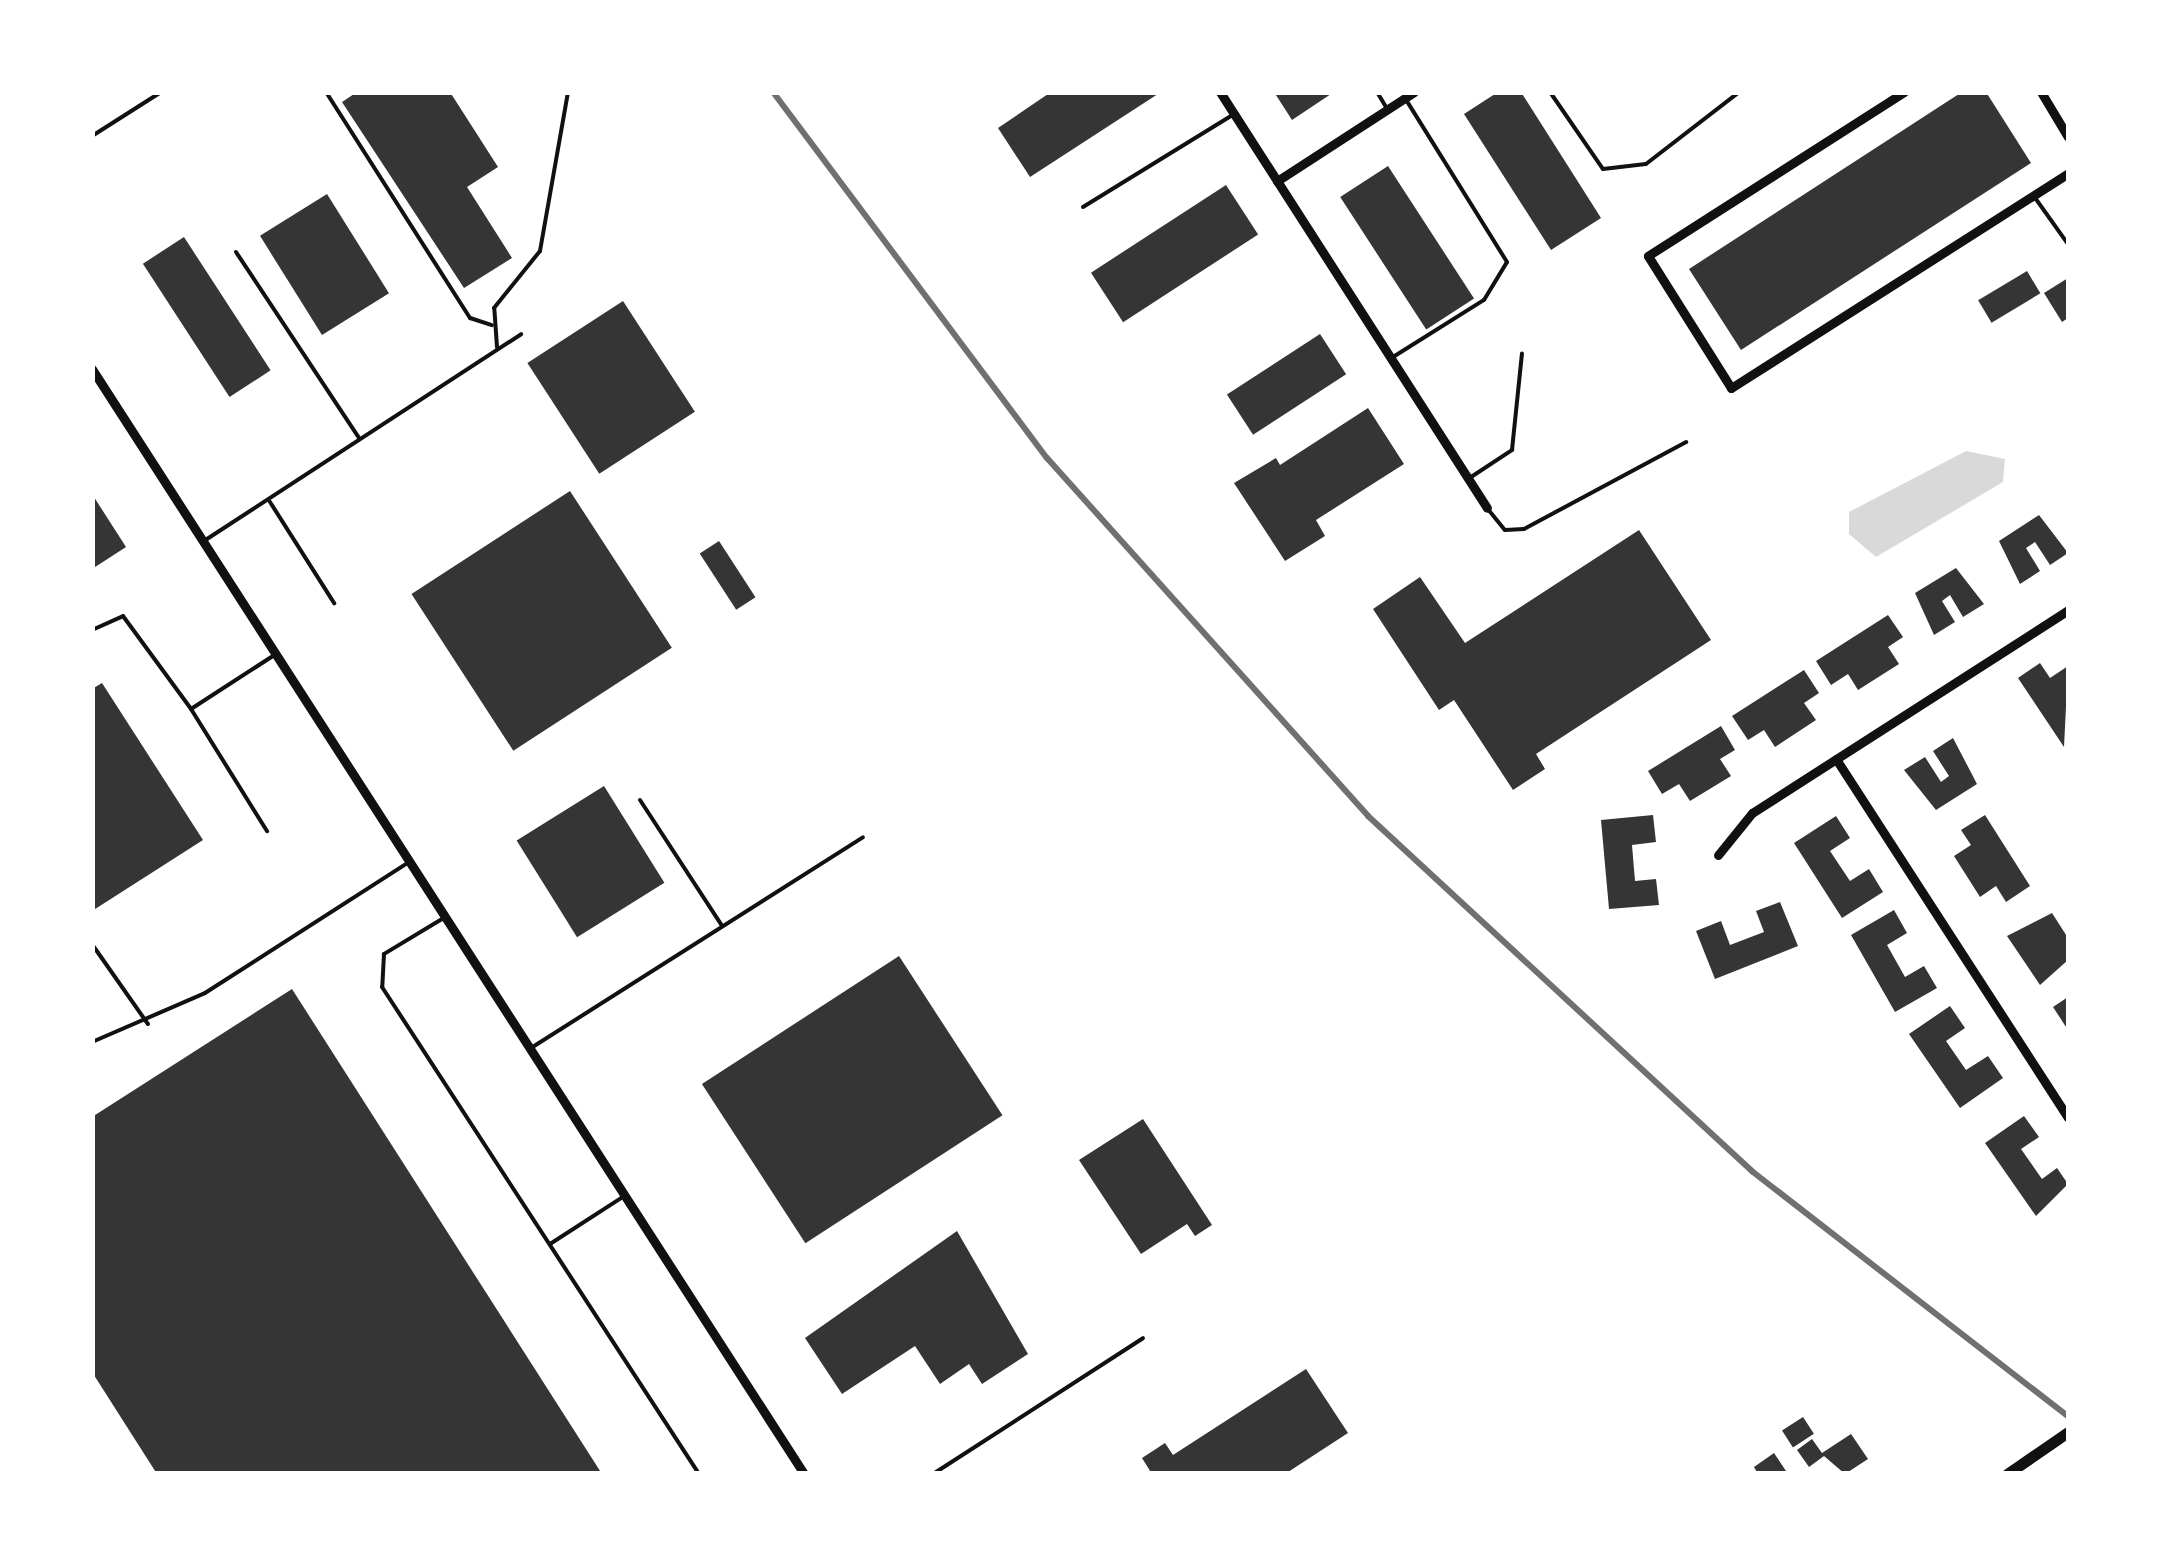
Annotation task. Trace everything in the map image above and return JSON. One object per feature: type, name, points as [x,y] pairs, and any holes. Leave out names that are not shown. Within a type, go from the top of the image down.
[{"type":"street","points":[[1220,92],[1487,508]]},
{"type":"street","points":[[1904,92],[1648,256],[1731,388],[2068,173]]},
{"type":"street","points":[[2041,92],[2068,137]]},
{"type":"street","points":[[1277,181],[1410,95]]},
{"type":"street","points":[[92,369],[804,1474]]},
{"type":"street","points":[[1718,855],[1752,813],[2068,610]]},
{"type":"street","points":[[1836,759],[2068,1118]]},
{"type":"street","points":[[2007,1474],[2068,1432]]},
{"type":"lane","points":[[92,136],[161,92]]},
{"type":"lane","points":[[326,92],[470,318],[492,325]]},
{"type":"lane","points":[[497,349],[492,325],[494,308],[540,251],[568,92]]},
{"type":"lane","points":[[1377,92],[1388,110]]},
{"type":"lane","points":[[1550,92],[1603,169],[1646,164],[1739,92]]},
{"type":"lane","points":[[1391,358],[1484,300],[1507,262],[1410,95]]},
{"type":"lane","points":[[1084,207],[1234,114]]},
{"type":"lane","points":[[2033,196],[2068,244]]},
{"type":"lane","points":[[236,252],[360,439]]},
{"type":"lane","points":[[204,541],[520,334]]},
{"type":"lane","points":[[1468,478],[1512,450],[1522,354]]},
{"type":"lane","points":[[1487,508],[1505,530],[1524,529],[1686,442]]},
{"type":"lane","points":[[268,500],[334,603]]},
{"type":"lane","points":[[92,630],[123,616],[191,710],[267,832]]},
{"type":"lane","points":[[191,710],[277,654]]},
{"type":"lane","points":[[640,800],[722,926]]},
{"type":"lane","points":[[530,1048],[863,837]]},
{"type":"lane","points":[[92,1042],[148,1024],[410,861]]},
{"type":"lane","points":[[446,917],[384,954],[382,988],[699,1474]]},
{"type":"lane","points":[[94,947],[148,1024]]},
{"type":"lane","points":[[548,1246],[625,1195]]},
{"type":"lane","points":[[933,1474],[1143,1338]]},
{"type":"shaded area","points":[[1966,451],[2005,459],[2003,482],[1876,557],[1849,534],[1849,512]]},
{"type":"building","points":[[357,92],[450,92],[498,167],[467,187],[512,258],[464,288],[342,102]]},
{"type":"building","points":[[1051,92],[1161,92],[1030,177],[998,128]]},
{"type":"building","points":[[1274,92],[1334,92],[1292,120]]},
{"type":"building","points":[[1498,92],[1521,92],[1601,218],[1551,250],[1464,114]]},
{"type":"building","points":[[1962,92],[1986,92],[2031,163],[1741,350],[1689,269]]},
{"type":"building","points":[[1388,166],[1474,299],[1426,330],[1340,197]]},
{"type":"building","points":[[1226,185],[1258,234],[1123,322],[1091,273]]},
{"type":"building","points":[[327,194],[389,293],[322,335],[260,236]]},
{"type":"building","points":[[184,237],[271,370],[230,397],[143,264]]},
{"type":"building","points":[[2027,271],[2040,293],[1992,323],[1978,300]]},
{"type":"building","points":[[2068,278],[2068,318],[2062,322],[2044,293]]},
{"type":"building","points":[[623,301],[695,412],[599,474],[527,363]]},
{"type":"building","points":[[1320,334],[1346,374],[1253,435],[1227,394]]},
{"type":"building","points":[[1368,408],[1404,464],[1316,520],[1325,536],[1285,561],[1234,483],[1276,458],[1280,465]]},
{"type":"building","points":[[570,491],[672,648],[513,751],[411,594]]},
{"type":"building","points":[[92,494],[126,547],[92,569]]},
{"type":"building","points":[[2039,515],[2068,553],[2050,565],[2035,542],[2026,548],[2040,571],[2020,584],[1999,541]]},
{"type":"building","points":[[1639,530],[1711,640],[1536,754],[1545,769],[1513,790],[1454,700],[1439,710],[1373,609],[1420,577],[1465,643]]},
{"type":"building","points":[[719,541],[755,597],[736,610],[700,554]]},
{"type":"building","points":[[1956,568],[1984,604],[1963,617],[1950,595],[1942,601],[1955,622],[1934,635],[1915,593]]},
{"type":"building","points":[[1888,615],[1903,637],[1888,647],[1899,664],[1858,690],[1848,674],[1831,685],[1816,661]]},
{"type":"building","points":[[2040,663],[2050,678],[2068,666],[2064,747],[2018,678]]},
{"type":"building","points":[[1804,670],[1819,693],[1804,703],[1816,720],[1775,747],[1764,730],[1748,740],[1732,716]]},
{"type":"building","points":[[102,683],[203,840],[92,911],[92,689]]},
{"type":"building","points":[[1721,726],[1735,750],[1720,759],[1731,776],[1690,801],[1679,784],[1662,794],[1648,771]]},
{"type":"building","points":[[1953,738],[1977,784],[1936,810],[1904,770],[1925,757],[1941,782],[1949,776],[1933,751]]},
{"type":"building","points":[[604,786],[664,883],[577,937],[517,841]]},
{"type":"building","points":[[1653,815],[1656,842],[1632,845],[1635,881],[1656,879],[1659,905],[1609,909],[1601,820]]},
{"type":"building","points":[[1985,815],[2030,886],[2006,902],[1996,886],[1980,897],[1954,856],[1971,845],[1961,830]]},
{"type":"building","points":[[1836,816],[1850,838],[1830,851],[1850,881],[1869,869],[1883,892],[1842,918],[1794,843]]},
{"type":"building","points":[[1780,902],[1798,946],[1715,979],[1696,931],[1721,921],[1730,945],[1764,932],[1756,911]]},
{"type":"building","points":[[1894,910],[1907,933],[1887,945],[1905,977],[1924,966],[1937,988],[1895,1012],[1851,935]]},
{"type":"building","points":[[2052,913],[2068,938],[2068,960],[2040,985],[2007,936]]},
{"type":"building","points":[[899,956],[1002,1115],[805,1243],[702,1084]]},
{"type":"building","points":[[292,989],[602,1474],[157,1474],[92,1372],[92,1117]]},
{"type":"building","points":[[2068,997],[2068,1030],[2053,1007]]},
{"type":"building","points":[[1950,1006],[1965,1028],[1946,1041],[1966,1070],[1988,1056],[2003,1078],[1960,1108],[1909,1034]]},
{"type":"building","points":[[2024,1116],[2039,1137],[2021,1149],[2042,1179],[2057,1168],[2068,1184],[2036,1216],[1985,1143]]},
{"type":"building","points":[[1143,1119],[1212,1225],[1195,1236],[1187,1224],[1141,1254],[1079,1160]]},
{"type":"building","points":[[957,1231],[1028,1354],[982,1384],[969,1364],[940,1384],[915,1346],[842,1394],[805,1338]]},
{"type":"building","points":[[1306,1369],[1348,1433],[1285,1474],[1152,1474],[1142,1458],[1165,1443],[1173,1455]]},
{"type":"building","points":[[1803,1417],[1814,1434],[1793,1447],[1782,1431]]},
{"type":"building","points":[[1851,1434],[1868,1459],[1845,1474],[1824,1456],[1809,1467],[1797,1450],[1812,1439],[1822,1453]]},
{"type":"building","points":[[1774,1453],[1788,1474],[1758,1474],[1754,1467]]},
{"type":"railway","points":[[773,92],[1047,458],[1368,816],[1753,1172],[2068,1416]]}]
